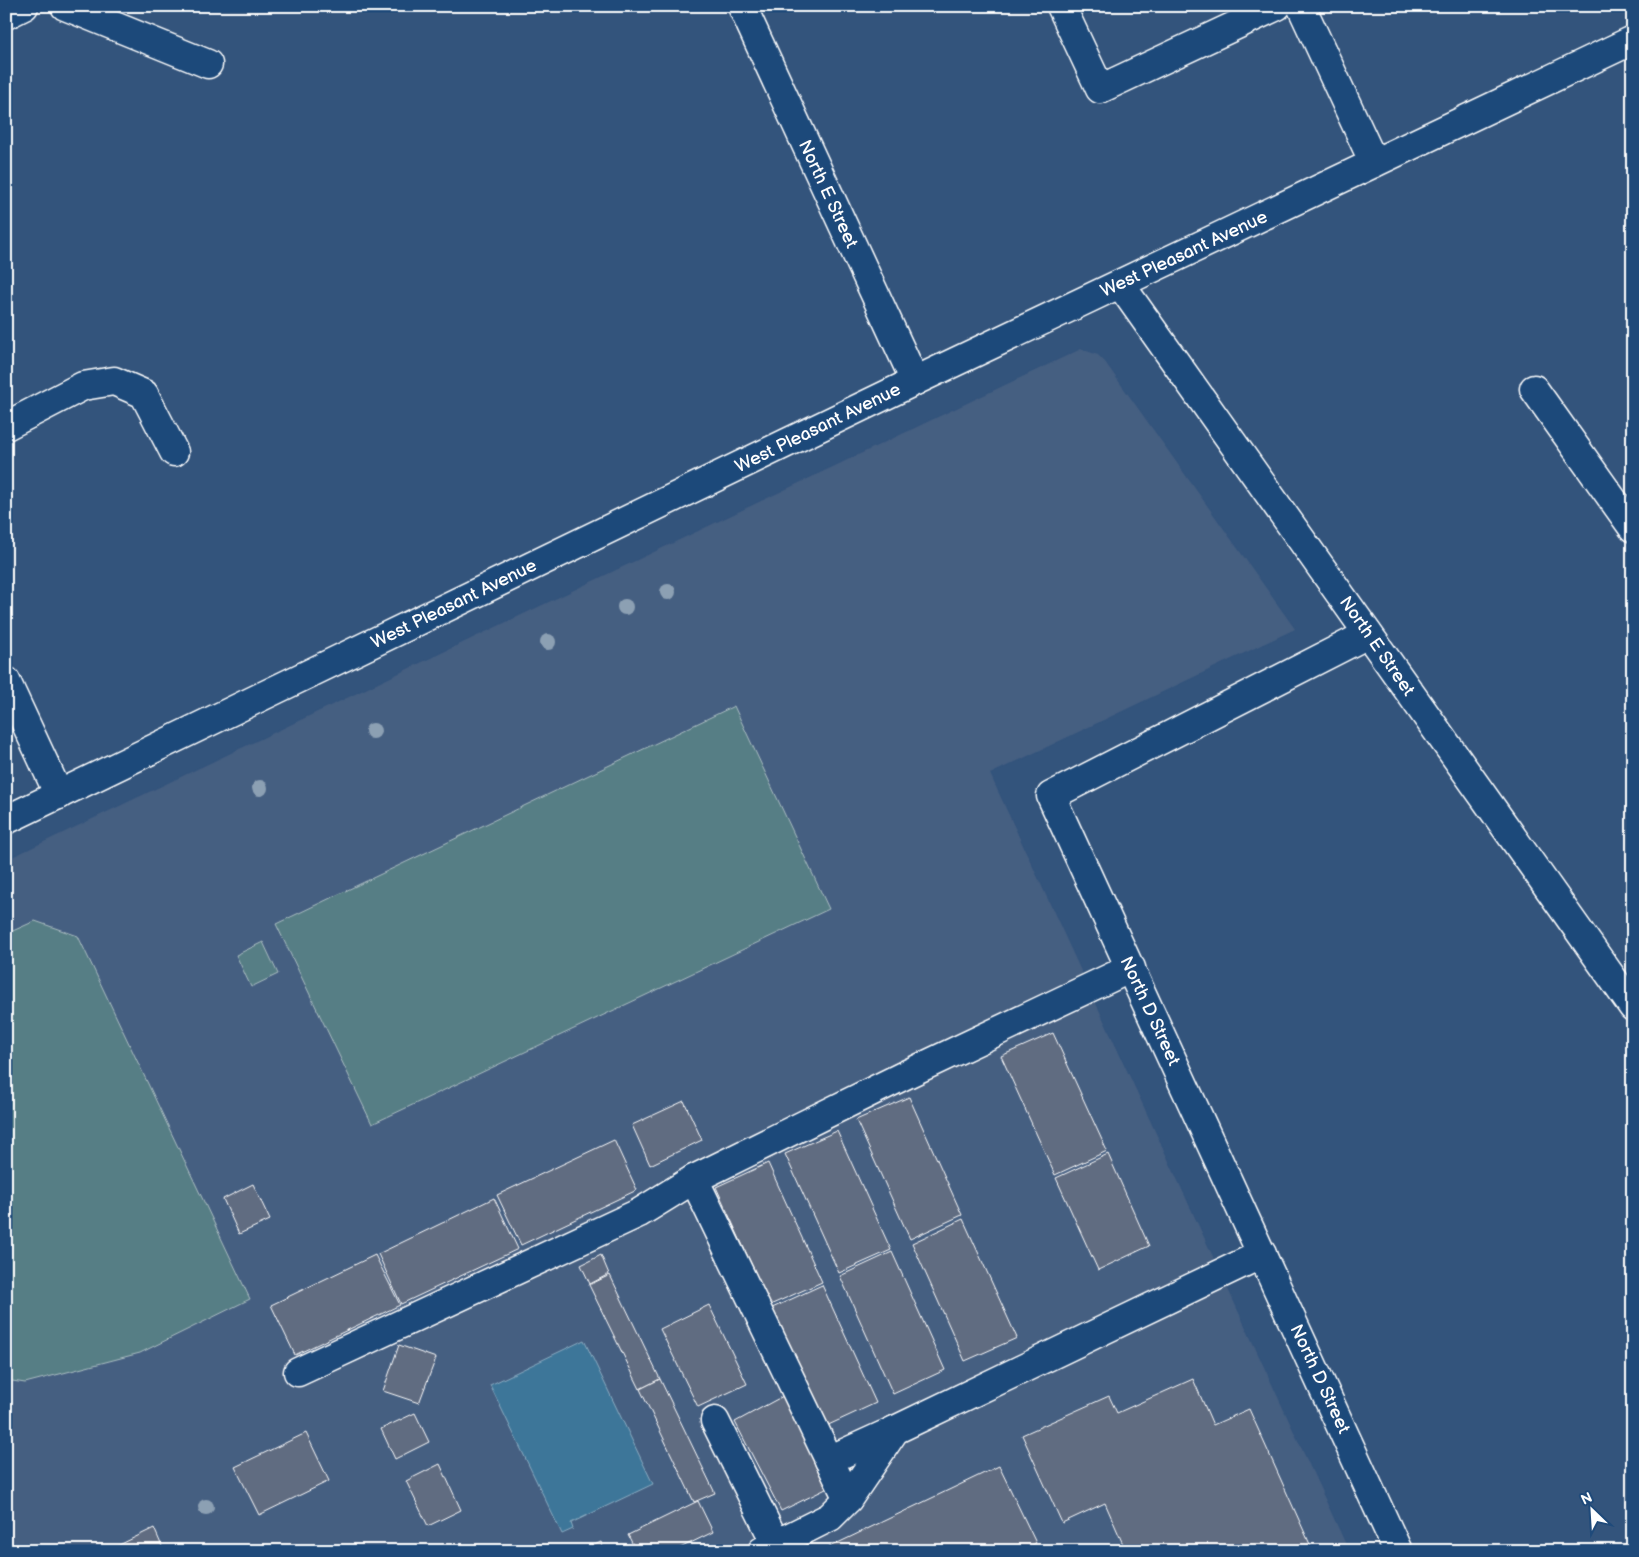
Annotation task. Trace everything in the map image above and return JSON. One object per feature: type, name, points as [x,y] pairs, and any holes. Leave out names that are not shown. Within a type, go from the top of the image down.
[{"type":"street","points":[[6,14],[24,6]]},
{"type":"street","points":[[64,6],[208,64]]},
{"type":"street","name":"North E Street","points":[[742,6],[915,381]]},
{"type":"street","points":[[1061,6],[1100,89],[1277,6]]},
{"type":"street","points":[[1301,6],[1374,163]]},
{"type":"street","name":"West Pleasant Avenue","points":[[6,820],[915,381],[1633,40]]},
{"type":"street","name":"North E Street","points":[[1120,284],[1633,1007]]},
{"type":"street","points":[[6,426],[83,386],[114,380],[144,394],[174,452]]},
{"type":"street","points":[[1534,389],[1633,528]]},
{"type":"street","name":"North D Street","points":[[1368,634],[1051,796],[1398,1551]]},
{"type":"street","points":[[6,681],[59,795]]},
{"type":"street","points":[[298,1372],[639,1213],[694,1179],[927,1064],[1131,968]]},
{"type":"street","points":[[694,1179],[848,1499]]},
{"type":"street","points":[[829,1460],[1262,1254]]},
{"type":"street","points":[[715,1421],[769,1548],[830,1517],[848,1499],[895,1430]]},
{"type":"shaded area","points":[[1081,349],[1098,355],[1105,362],[1295,629],[990,774],[1349,1551],[6,1551],[6,860]]},
{"type":"shaded area","points":[[584,1340],[653,1484],[571,1523],[573,1529],[562,1534],[490,1385]]},
{"type":"green space","points":[[734,706],[829,909],[372,1124],[276,924]]},
{"type":"green space","points":[[35,921],[78,936],[250,1299],[140,1353],[25,1383],[6,1380],[6,934]]},
{"type":"green space","points":[[263,942],[278,974],[251,987],[236,955]]},
{"type":"building","points":[[1053,1033],[1107,1151],[1055,1175],[1001,1056]]},
{"type":"building","points":[[909,1097],[962,1215],[910,1239],[856,1120]]},
{"type":"building","points":[[684,1101],[702,1140],[650,1165],[632,1125]]},
{"type":"building","points":[[837,1131],[891,1250],[839,1273],[785,1154]]},
{"type":"building","points":[[614,1140],[637,1190],[521,1245],[497,1195]]},
{"type":"building","points":[[1108,1154],[1149,1246],[1098,1270],[1056,1178]]},
{"type":"building","points":[[768,1163],[822,1282],[770,1305],[716,1187]]},
{"type":"building","points":[[253,1184],[270,1220],[239,1234],[223,1199]]},
{"type":"building","points":[[494,1198],[518,1249],[401,1304],[378,1254]]},
{"type":"building","points":[[963,1219],[1017,1338],[965,1361],[912,1243]]},
{"type":"building","points":[[892,1252],[945,1370],[893,1394],[840,1276]]},
{"type":"building","points":[[375,1255],[400,1305],[295,1355],[271,1305]]},
{"type":"building","points":[[601,1255],[609,1274],[590,1284],[581,1265]]},
{"type":"building","points":[[610,1275],[660,1379],[640,1389],[589,1285]]},
{"type":"building","points":[[822,1285],[876,1403],[824,1427],[770,1309]]},
{"type":"building","points":[[709,1305],[747,1384],[698,1407],[660,1329]]},
{"type":"building","points":[[399,1345],[436,1358],[419,1403],[383,1391]]},
{"type":"building","points":[[660,1379],[715,1493],[694,1502],[640,1389]]},
{"type":"building","points":[[1193,1379],[1213,1425],[1249,1409],[1313,1551],[1126,1551],[1105,1503],[1062,1523],[1022,1435],[1109,1396],[1117,1413]]},
{"type":"building","points":[[785,1395],[832,1486],[781,1511],[735,1422]]},
{"type":"building","points":[[415,1413],[429,1442],[395,1459],[381,1429]]},
{"type":"building","points":[[306,1433],[329,1481],[259,1515],[235,1467]]},
{"type":"building","points":[[440,1464],[461,1510],[428,1526],[406,1481]]},
{"type":"building","points":[[999,1466],[1036,1543],[1020,1551],[821,1551]]},
{"type":"building","points":[[698,1501],[713,1532],[674,1551],[636,1551],[628,1535]]},
{"type":"building","points":[[154,1528],[164,1551],[107,1551]]},
{"type":"building","points":[[601,1542],[605,1551],[582,1551]]}]
